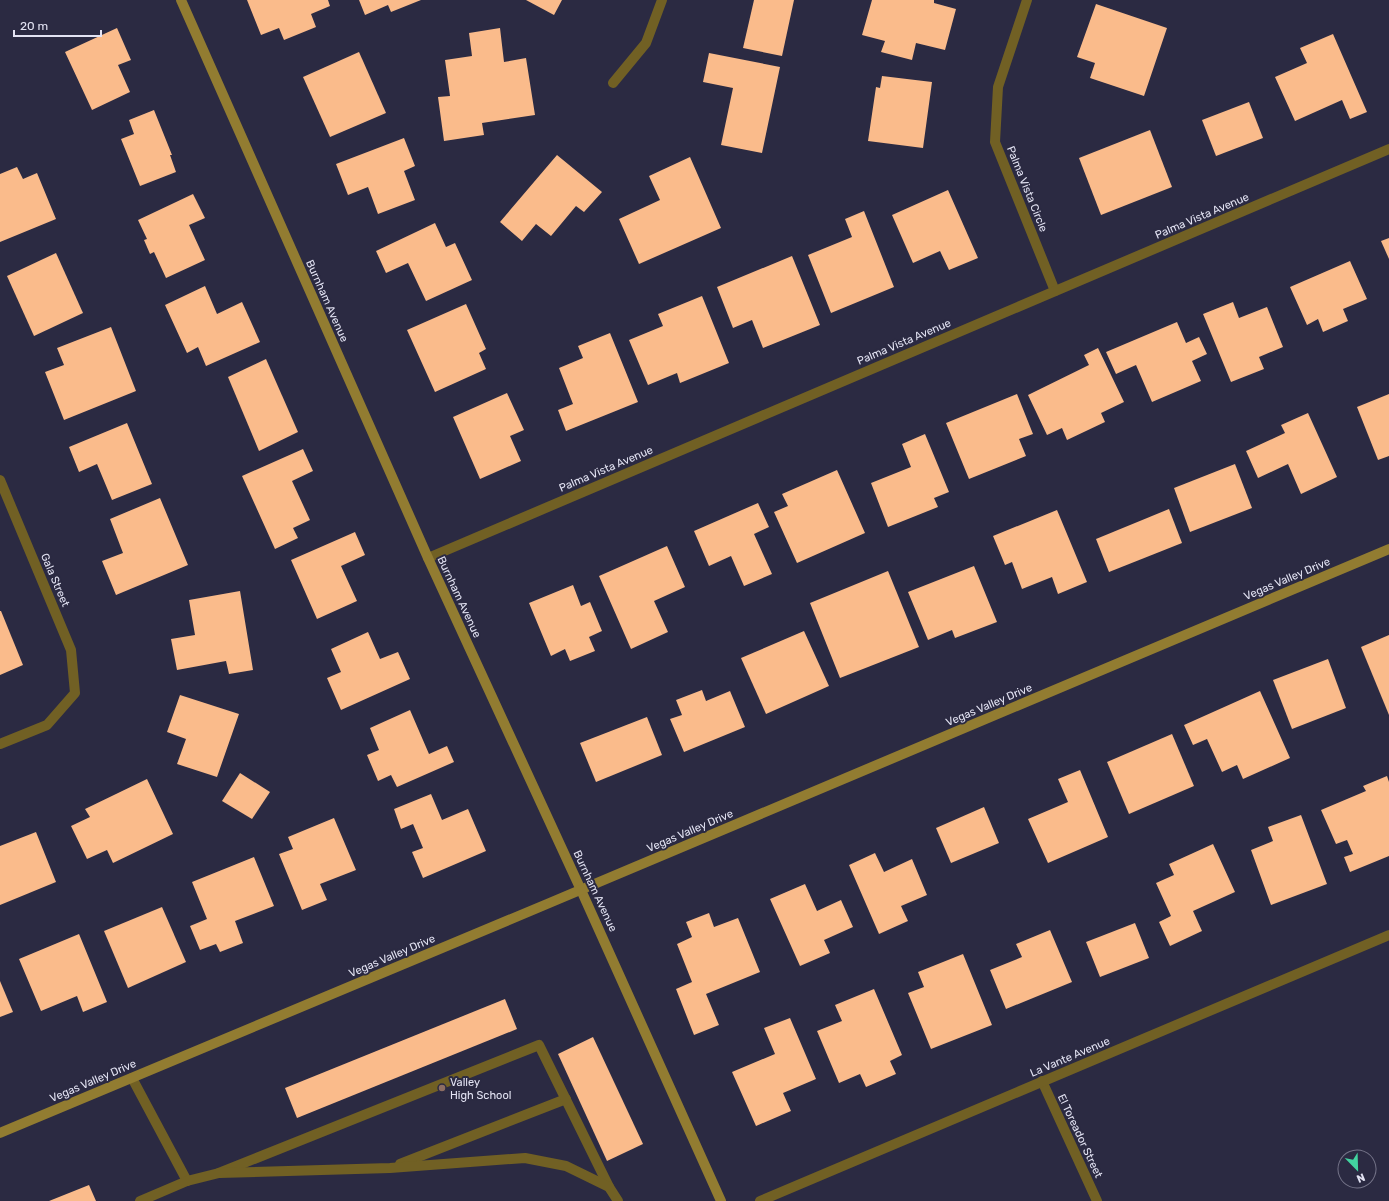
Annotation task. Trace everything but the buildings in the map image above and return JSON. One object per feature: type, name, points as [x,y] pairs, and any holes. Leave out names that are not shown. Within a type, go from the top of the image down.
[{"type":"street","name":"Burnham Avenue","points":[[181,0],[428,558],[581,890],[721,1201]]},
{"type":"street","points":[[613,83],[646,43],[662,0]]},
{"type":"street","name":"Palma Vista Circle","points":[[1027,0],[998,87],[995,142],[1055,291]]},
{"type":"street","name":"Palma Vista Avenue","points":[[428,558],[1389,149]]},
{"type":"street","name":"Gala Street","points":[[0,480],[71,650],[75,693],[47,725],[0,744]]},
{"type":"street","name":"Vegas Valley Drive","points":[[0,1133],[1389,549]]},
{"type":"street","name":"La Vante Avenue","points":[[760,1201],[1389,935]]},
{"type":"street","points":[[140,1201],[187,1181],[219,1173],[539,1045],[609,1187],[618,1201]]},
{"type":"street","points":[[132,1078],[187,1181]]},
{"type":"street","name":"El Toreador Street","points":[[1042,1081],[1097,1201]]},
{"type":"street","points":[[390,1168],[566,1099]]},
{"type":"street","points":[[219,1173],[390,1168],[525,1158],[566,1166],[609,1187]]},
{"type":"place","name":"Valley High School","points":[[442,1088]]}]
